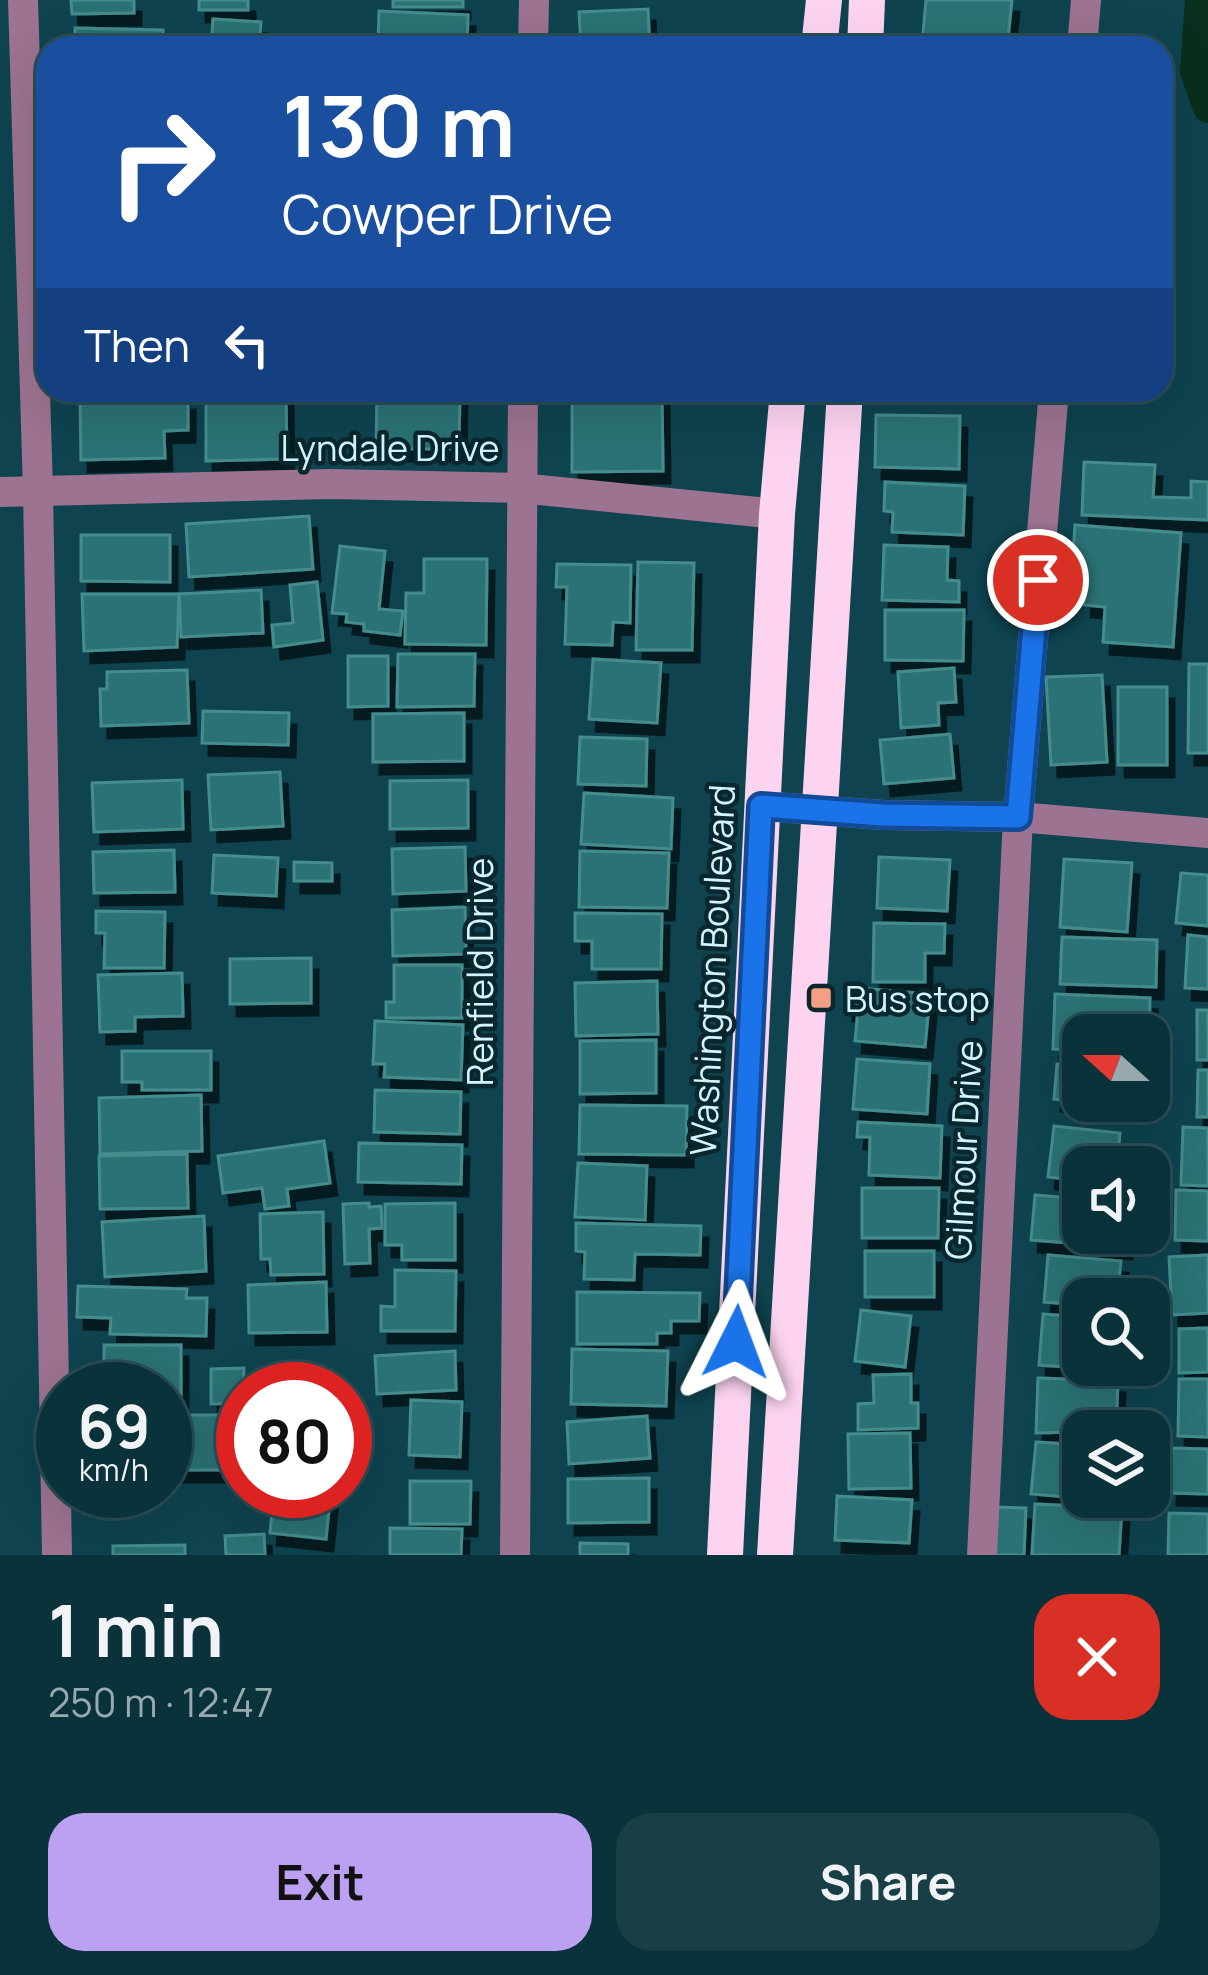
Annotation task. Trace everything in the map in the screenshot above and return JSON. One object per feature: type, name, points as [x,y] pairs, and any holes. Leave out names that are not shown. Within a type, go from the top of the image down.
[{"type":"highway","points":[[820,36],[824,0]]},
{"type":"highway","points":[[866,36],[867,0]]},
{"type":"highway","name":"Washington Boulevard","points":[[725,1555],[761,806],[787,402]]},
{"type":"highway","points":[[775,1555],[844,402]]},
{"type":"street","points":[[23,0],[38,490],[57,1555]]},
{"type":"street","points":[[533,36],[534,0]]},
{"type":"street","points":[[1083,36],[1086,0]]},
{"type":"street","name":"Renfield Drive","points":[[515,1555],[523,402]]},
{"type":"street","name":"Gilmour Drive","points":[[982,1555],[1018,817],[1053,402]]},
{"type":"street","name":"Lyndale Drive","points":[[0,492],[331,484],[520,488],[777,514]]},
{"type":"street","points":[[761,806],[1018,817],[1208,832]]},
{"type":"building","points":[[71,0],[134,0],[134,13],[72,14]]},
{"type":"building","points":[[199,0],[248,0],[248,10],[199,10]]},
{"type":"building","points":[[393,0],[463,0],[463,7],[393,7]]},
{"type":"building","points":[[926,0],[1012,0],[1008,36],[923,36]]},
{"type":"building","points":[[648,9],[649,36],[580,36],[579,12]]},
{"type":"building","points":[[379,11],[468,15],[467,36],[378,36]]},
{"type":"building","points":[[213,19],[261,22],[260,36],[212,36]]},
{"type":"building","points":[[75,28],[163,30],[163,36],[75,36]]},
{"type":"building","points":[[80,402],[188,402],[188,430],[164,431],[165,458],[81,460]]},
{"type":"building","points":[[206,402],[286,402],[287,459],[206,461]]},
{"type":"building","points":[[377,402],[460,402],[459,449],[376,449]]},
{"type":"building","points":[[572,402],[662,402],[663,471],[572,472]]},
{"type":"building","points":[[876,415],[960,416],[959,469],[875,467]]},
{"type":"building","points":[[1084,462],[1155,465],[1153,497],[1191,498],[1191,481],[1208,482],[1208,520],[1082,515]]},
{"type":"building","points":[[885,482],[965,486],[963,535],[892,532],[893,512],[884,511]]},
{"type":"building","points":[[309,516],[313,569],[189,577],[186,524]]},
{"type":"building","points":[[1075,525],[1181,533],[1173,647],[1103,642],[1105,607],[1084,605],[1086,580],[1071,579]]},
{"type":"building","points":[[81,535],[170,535],[170,582],[81,581]]},
{"type":"building","points":[[884,545],[948,547],[947,580],[959,581],[959,602],[882,600]]},
{"type":"building","points":[[340,546],[385,551],[379,609],[403,611],[400,635],[364,631],[364,624],[346,622],[347,614],[332,613]]},
{"type":"building","points":[[424,559],[487,559],[486,645],[405,644],[406,593],[424,593]]},
{"type":"building","points":[[638,562],[694,563],[692,650],[636,650]]},
{"type":"building","points":[[557,564],[631,565],[630,623],[613,622],[612,645],[565,644],[567,587],[556,587]]},
{"type":"building","points":[[317,582],[323,640],[274,647],[272,625],[293,623],[290,585]]},
{"type":"building","points":[[261,590],[263,633],[181,637],[179,594]]},
{"type":"building","points":[[82,594],[179,594],[177,647],[84,651]]},
{"type":"building","points":[[885,610],[964,610],[963,661],[885,660]]},
{"type":"building","points":[[398,654],[475,654],[474,706],[397,707]]},
{"type":"building","points":[[348,656],[388,656],[388,706],[348,707]]},
{"type":"building","points":[[593,659],[661,663],[657,723],[589,719]]},
{"type":"building","points":[[1189,664],[1208,664],[1208,753],[1188,753]]},
{"type":"building","points":[[954,668],[956,702],[938,703],[939,725],[901,728],[898,672]]},
{"type":"building","points":[[187,670],[189,723],[101,726],[100,689],[107,689],[107,672]]},
{"type":"building","points":[[1102,675],[1107,762],[1051,765],[1046,677]]},
{"type":"building","points":[[1118,687],[1167,687],[1167,765],[1118,765]]},
{"type":"building","points":[[203,711],[289,713],[288,745],[202,743]]},
{"type":"building","points":[[464,713],[464,761],[373,762],[373,714]]},
{"type":"building","points":[[950,734],[954,778],[884,784],[880,740]]},
{"type":"building","points":[[580,737],[647,739],[646,786],[578,784]]},
{"type":"building","points":[[280,772],[283,826],[211,830],[208,775]]},
{"type":"building","points":[[182,780],[183,829],[94,832],[92,783]]},
{"type":"building","points":[[468,780],[468,828],[390,829],[390,781]]},
{"type":"building","points":[[584,793],[673,798],[671,849],[581,844]]},
{"type":"building","points":[[465,847],[466,891],[393,894],[392,849]]},
{"type":"building","points":[[174,850],[175,892],[94,893],[93,852]]},
{"type":"building","points":[[580,851],[669,853],[667,908],[579,907]]},
{"type":"building","points":[[214,855],[278,858],[276,896],[212,893]]},
{"type":"building","points":[[879,857],[950,860],[947,911],[877,908]]},
{"type":"building","points":[[1064,859],[1132,863],[1127,932],[1060,927]]},
{"type":"building","points":[[294,862],[332,863],[332,881],[294,881]]},
{"type":"building","points":[[1181,873],[1208,875],[1208,926],[1176,923]]},
{"type":"building","points":[[465,907],[466,954],[393,956],[392,910]]},
{"type":"building","points":[[96,911],[165,912],[164,968],[104,968],[105,933],[96,933]]},
{"type":"building","points":[[575,913],[662,914],[661,969],[592,969],[592,941],[575,941]]},
{"type":"building","points":[[874,923],[945,924],[944,953],[925,953],[925,982],[873,982]]},
{"type":"building","points":[[1188,935],[1208,937],[1208,989],[1185,988]]},
{"type":"building","points":[[1062,937],[1157,940],[1156,987],[1060,984]]},
{"type":"building","points":[[311,958],[311,1003],[230,1004],[230,959]]},
{"type":"building","points":[[394,965],[462,965],[462,1018],[386,1018],[386,1002],[394,1002]]},
{"type":"building","points":[[182,973],[183,1016],[135,1017],[135,1031],[100,1032],[98,975]]},
{"type":"building","points":[[657,981],[658,1034],[576,1036],[575,983]]},
{"type":"building","points":[[848,987],[930,994],[925,1047],[855,1041],[858,1010],[846,1009]]},
{"type":"building","points":[[1055,994],[1150,998],[1150,1014],[1062,1014],[1062,1049],[1053,1049]]},
{"type":"building","points":[[1197,1010],[1208,1010],[1208,1060],[1197,1060]]},
{"type":"building","points":[[375,1021],[463,1025],[461,1080],[384,1077],[385,1064],[373,1064]]},
{"type":"building","points":[[656,1040],[656,1093],[580,1094],[580,1041]]},
{"type":"building","points":[[122,1051],[211,1051],[211,1090],[142,1090],[142,1082],[122,1082]]},
{"type":"building","points":[[857,1059],[930,1064],[927,1114],[853,1109]]},
{"type":"building","points":[[1057,1064],[1062,1064],[1062,1100],[1054,1099]]},
{"type":"building","points":[[1198,1070],[1208,1070],[1208,1117],[1197,1117]]},
{"type":"building","points":[[375,1090],[461,1092],[460,1134],[374,1132]]},
{"type":"building","points":[[201,1095],[202,1151],[100,1154],[99,1098]]},
{"type":"building","points":[[580,1105],[687,1106],[686,1155],[579,1154]]},
{"type":"building","points":[[858,1122],[942,1126],[940,1178],[869,1175],[870,1137],[857,1137]]},
{"type":"building","points":[[1054,1126],[1120,1133],[1119,1146],[1062,1146],[1062,1179],[1048,1177]]},
{"type":"building","points":[[1183,1127],[1208,1128],[1208,1186],[1181,1185]]},
{"type":"building","points":[[324,1141],[330,1183],[287,1189],[289,1206],[265,1209],[262,1188],[223,1193],[218,1156]]},
{"type":"building","points":[[359,1143],[462,1145],[461,1184],[358,1182]]},
{"type":"building","points":[[187,1154],[188,1208],[100,1209],[99,1156]]},
{"type":"building","points":[[578,1163],[647,1166],[645,1220],[575,1217]]},
{"type":"building","points":[[862,1188],[939,1188],[938,1238],[862,1238]]},
{"type":"building","points":[[1176,1190],[1208,1191],[1208,1241],[1175,1240]]},
{"type":"building","points":[[1035,1195],[1062,1197],[1062,1242],[1031,1240]]},
{"type":"building","points":[[369,1203],[369,1207],[381,1206],[382,1228],[369,1229],[370,1263],[345,1264],[343,1204]]},
{"type":"building","points":[[455,1203],[455,1260],[402,1260],[402,1245],[385,1245],[385,1204]]},
{"type":"building","points":[[323,1212],[324,1274],[271,1275],[270,1259],[261,1259],[260,1214]]},
{"type":"building","points":[[204,1216],[206,1271],[105,1277],[102,1222]]},
{"type":"building","points":[[576,1223],[701,1226],[700,1255],[635,1254],[634,1280],[584,1279],[585,1252],[576,1251]]},
{"type":"building","points":[[865,1251],[934,1251],[934,1297],[865,1297]]},
{"type":"building","points":[[1048,1255],[1121,1261],[1119,1278],[1062,1278],[1062,1303],[1044,1302]]},
{"type":"building","points":[[1208,1255],[1208,1313],[1172,1315],[1169,1257]]},
{"type":"building","points":[[395,1270],[456,1271],[455,1331],[381,1331],[381,1306],[395,1307]]},
{"type":"building","points":[[326,1282],[327,1332],[249,1333],[248,1285]]},
{"type":"building","points":[[78,1286],[187,1289],[186,1298],[207,1298],[206,1336],[110,1334],[111,1318],[77,1317]]},
{"type":"building","points":[[577,1292],[700,1293],[699,1321],[671,1321],[671,1333],[657,1333],[657,1344],[577,1344]]},
{"type":"building","points":[[861,1310],[911,1316],[905,1367],[855,1361]]},
{"type":"building","points":[[1043,1314],[1062,1315],[1062,1367],[1039,1365]]},
{"type":"building","points":[[1208,1328],[1208,1372],[1179,1373],[1179,1329]]},
{"type":"building","points":[[104,1345],[181,1345],[181,1362],[104,1362]]},
{"type":"building","points":[[572,1349],[668,1351],[666,1406],[571,1404]]},
{"type":"building","points":[[455,1351],[456,1390],[377,1394],[375,1356]]},
{"type":"building","points":[[211,1369],[216,1369],[216,1404],[211,1404]]},
{"type":"building","points":[[911,1374],[911,1403],[918,1403],[918,1428],[858,1430],[858,1404],[874,1403],[873,1375]]},
{"type":"building","points":[[1038,1378],[1062,1379],[1062,1386],[1118,1386],[1117,1410],[1062,1410],[1062,1432],[1036,1433]]},
{"type":"building","points":[[1179,1379],[1208,1379],[1208,1437],[1178,1436]]},
{"type":"building","points":[[411,1400],[462,1402],[460,1457],[409,1455]]},
{"type":"building","points":[[192,1415],[216,1415],[216,1470],[192,1470]]},
{"type":"building","points":[[647,1416],[650,1458],[569,1464],[567,1422]]},
{"type":"building","points":[[910,1433],[911,1488],[849,1489],[848,1434]]},
{"type":"building","points":[[1036,1442],[1062,1444],[1062,1497],[1031,1494]]},
{"type":"building","points":[[1172,1448],[1208,1449],[1208,1494],[1170,1493]]},
{"type":"building","points":[[649,1478],[649,1522],[568,1523],[568,1479]]},
{"type":"building","points":[[410,1481],[471,1481],[470,1524],[410,1524]]},
{"type":"building","points":[[837,1496],[912,1500],[909,1543],[835,1540]]},
{"type":"building","points":[[1035,1504],[1062,1505],[1062,1518],[1121,1518],[1119,1555],[1032,1555]]},
{"type":"building","points":[[996,1507],[1026,1508],[1024,1555],[993,1555]]},
{"type":"building","points":[[1170,1513],[1208,1514],[1208,1555],[1168,1555]]},
{"type":"building","points":[[271,1518],[328,1518],[326,1539],[270,1533]]},
{"type":"building","points":[[390,1528],[462,1529],[461,1555],[390,1555]]},
{"type":"building","points":[[264,1534],[265,1555],[226,1555],[225,1536]]},
{"type":"building","points":[[580,1543],[628,1544],[628,1555],[580,1555]]},
{"type":"building","points":[[185,1545],[185,1555],[113,1555],[113,1546]]},
{"type":"waterway","points":[[1200,0],[1195,71],[1208,108]]},
{"type":"place","name":"Bus stop","points":[[821,998]]},
{"type":"route","points":[[736,1342],[761,806],[883,815],[1018,817],[1038,580]]}]
